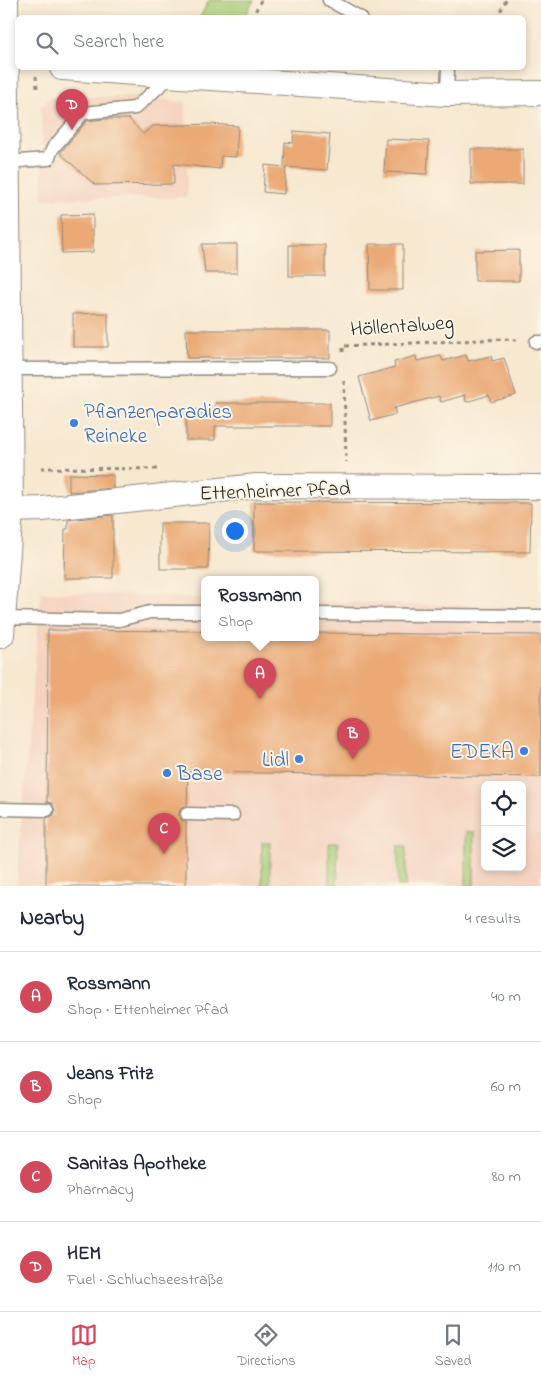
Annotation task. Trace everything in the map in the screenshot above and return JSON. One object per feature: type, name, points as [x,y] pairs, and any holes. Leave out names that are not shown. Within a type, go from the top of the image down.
[{"type":"street","points":[[1,626],[6,527],[7,369],[3,226],[7,65],[4,0]]},
{"type":"street","points":[[94,70],[447,94],[541,94]]},
{"type":"street","name":"Ettenheimer Pfad","points":[[6,527],[42,510],[257,486],[541,487]]},
{"type":"lane","points":[[329,0],[356,15]]},
{"type":"lane","points":[[447,94],[448,70]]},
{"type":"lane","points":[[5,162],[48,159],[53,148],[83,112],[135,108],[173,75]]},
{"type":"lane","points":[[7,369],[330,368]]},
{"type":"lane","points":[[1,626],[119,620],[150,612],[201,612]]},
{"type":"lane","points":[[319,614],[541,616]]},
{"type":"lane","points":[[0,809],[46,810]]},
{"type":"lane","points":[[186,814],[233,816]]},
{"type":"path","points":[[254,15],[261,0]]},
{"type":"path","points":[[498,15],[506,0]]},
{"type":"path","name":"Höllentalweg","points":[[344,356],[343,346],[504,339],[539,342]]},
{"type":"path","points":[[344,376],[345,486]]},
{"type":"shaded area","points":[[50,97],[131,97],[186,102],[187,197],[43,199],[41,107]]},
{"type":"shaded area","points":[[41,592],[201,598],[201,641],[319,641],[319,601],[541,608],[541,886],[16,886]]},
{"type":"green space","points":[[209,0],[254,0],[246,15],[201,15]]},
{"type":"green space","points":[[466,832],[474,832],[474,886],[466,886]]},
{"type":"green space","points":[[262,842],[270,842],[270,886],[262,886]]},
{"type":"green space","points":[[329,843],[338,843],[337,886],[329,886]]},
{"type":"green space","points":[[398,846],[406,846],[406,886],[398,886]]},
{"type":"building","points":[[129,119],[143,134],[153,126],[211,124],[238,126],[236,157],[221,156],[220,169],[174,164],[174,184],[95,185],[60,153],[87,121]]},
{"type":"building","points":[[294,131],[330,134],[327,170],[286,167],[284,194],[263,192],[265,165],[284,167],[285,142],[293,143]]},
{"type":"building","points":[[386,139],[429,141],[427,174],[384,172]]},
{"type":"building","points":[[471,149],[523,149],[523,184],[471,184]]},
{"type":"building","points":[[93,214],[93,252],[62,253],[61,215]]},
{"type":"building","points":[[202,244],[237,244],[237,273],[205,273]]},
{"type":"building","points":[[369,244],[403,244],[403,290],[370,290]]},
{"type":"building","points":[[289,245],[325,245],[325,276],[289,276]]},
{"type":"building","points":[[519,250],[519,281],[475,281],[475,251]]},
{"type":"building","points":[[108,313],[108,347],[73,347],[73,314]]},
{"type":"building","points":[[186,330],[330,330],[330,358],[187,358]]},
{"type":"building","points":[[466,355],[468,361],[491,356],[492,361],[504,358],[516,395],[491,402],[489,395],[466,402],[465,395],[441,402],[439,396],[394,408],[396,414],[371,421],[359,377],[395,367],[394,362],[416,356],[417,361],[441,356],[443,361]]},
{"type":"building","points":[[215,403],[330,403],[330,426],[215,426],[215,440],[186,440],[186,410],[215,409]]},
{"type":"building","points":[[69,474],[113,475],[113,488],[69,492]]},
{"type":"building","points":[[254,502],[531,503],[530,552],[254,551]]},
{"type":"building","points":[[113,515],[113,578],[64,578],[65,529],[68,529],[68,520]]},
{"type":"building","points":[[160,523],[209,523],[208,569],[160,569]]},
{"type":"building","points":[[48,630],[201,631],[201,641],[319,641],[319,633],[541,635],[541,777],[188,772],[187,806],[180,809],[179,814],[182,821],[186,822],[186,886],[46,886],[46,818],[54,815],[55,810],[52,803],[47,802]]},
{"type":"place","name":"HEM","points":[[72,130]]},
{"type":"place","name":"Pflanzenparadies Reineke","points":[[74,423]]},
{"type":"place","name":"Rossmann","points":[[260,699]]},
{"type":"place","name":"EDEKA","points":[[524,751]]},
{"type":"place","name":"Lidl","points":[[299,759]]},
{"type":"place","name":"Jeans Fritz","points":[[353,759]]},
{"type":"place","name":"Base","points":[[167,773]]},
{"type":"place","name":"Sanitas Apotheke","points":[[164,854]]}]
